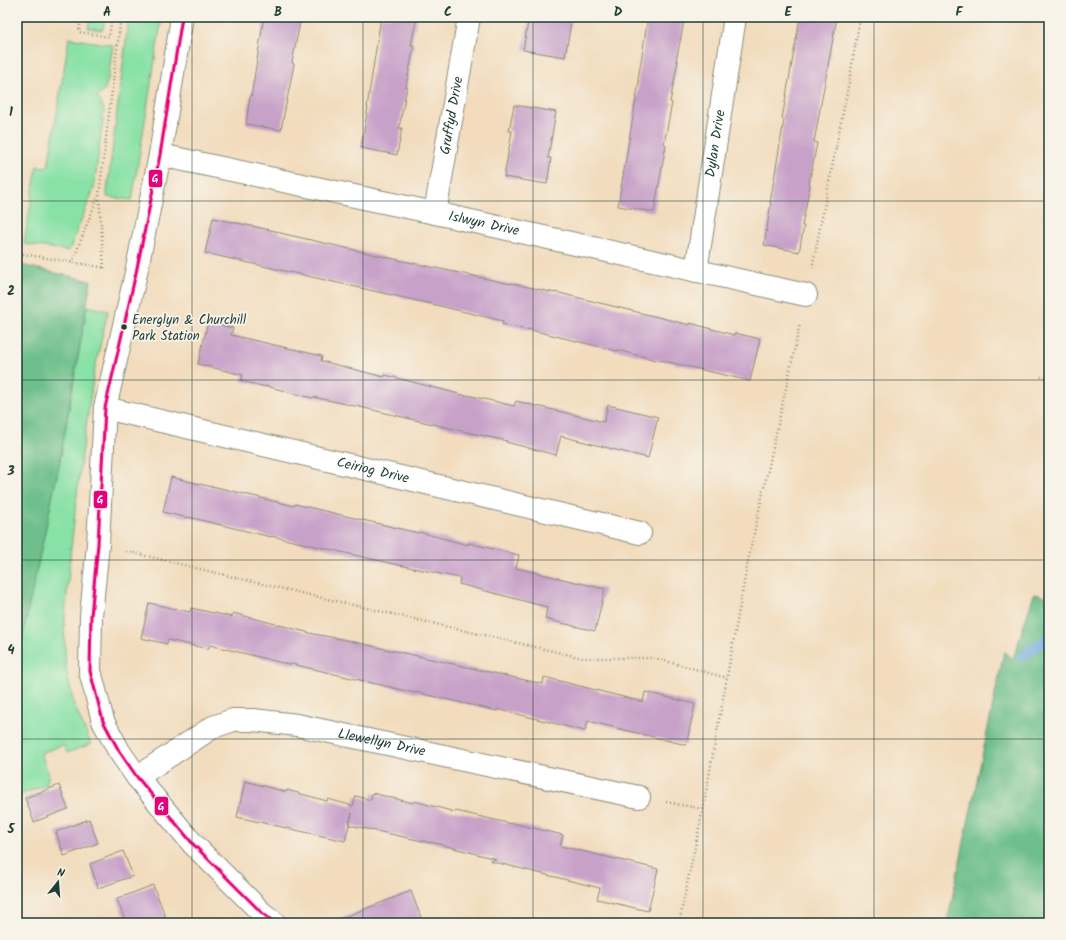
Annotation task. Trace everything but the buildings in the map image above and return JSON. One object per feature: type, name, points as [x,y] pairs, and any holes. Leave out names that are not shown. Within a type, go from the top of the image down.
[{"type":"street","points":[[182,17],[160,156],[136,273],[105,408],[98,544],[91,616],[90,671],[103,721],[119,751],[137,776],[193,844],[262,913],[275,923]]},
{"type":"street","name":"Gruffyd Drive","points":[[435,213],[469,17]]},
{"type":"street","name":"Dylan Drive","points":[[696,271],[735,17]]},
{"type":"street","name":"Islwyn Drive","points":[[160,156],[435,213],[806,295]]},
{"type":"street","name":"Ceiriog Drive","points":[[105,408],[640,533]]},
{"type":"street","name":"Llewellyn Drive","points":[[137,776],[213,727],[233,720],[253,720],[297,725],[639,797]]},
{"type":"path","points":[[81,17],[79,32],[109,37],[112,17]]},
{"type":"path","points":[[104,268],[99,195],[122,17]]},
{"type":"path","points":[[680,923],[703,809],[748,561],[806,295],[849,82],[860,17]]},
{"type":"path","points":[[72,263],[99,195]]},
{"type":"path","points":[[23,254],[136,273]]},
{"type":"path","points":[[1041,377],[1049,378]]},
{"type":"path","points":[[98,544],[270,586],[583,658],[655,658],[727,678]]},
{"type":"path","points":[[639,797],[703,809]]},
{"type":"green space","points":[[90,17],[105,17],[103,30],[88,28]]},
{"type":"green space","points":[[129,17],[162,17],[132,200],[107,197]]},
{"type":"green space","points":[[69,38],[113,45],[108,79],[104,91],[97,97],[101,102],[104,111],[94,188],[69,251],[24,244],[37,166],[48,167]]},
{"type":"green space","points":[[21,265],[91,281],[59,466],[17,661],[17,305]]},
{"type":"green space","points":[[87,306],[108,311],[94,372],[80,468],[64,628],[66,668],[74,705],[91,744],[67,753],[63,745],[41,753],[49,775],[46,785],[17,796],[17,661],[59,466]]},
{"type":"green space","points":[[1034,594],[1049,597],[1049,923],[947,923],[1004,652],[1013,659]]},
{"type":"waterway","points":[[1022,657],[1049,637]]},
{"type":"transit line","name":"G","points":[[182,17],[160,155],[136,273],[105,408],[98,544],[91,616],[90,671],[103,721],[119,751],[137,777],[193,844],[262,913],[275,923]]},
{"type":"place","name":"Energlyn & Churchill Park Station","points":[[124,327]]}]
